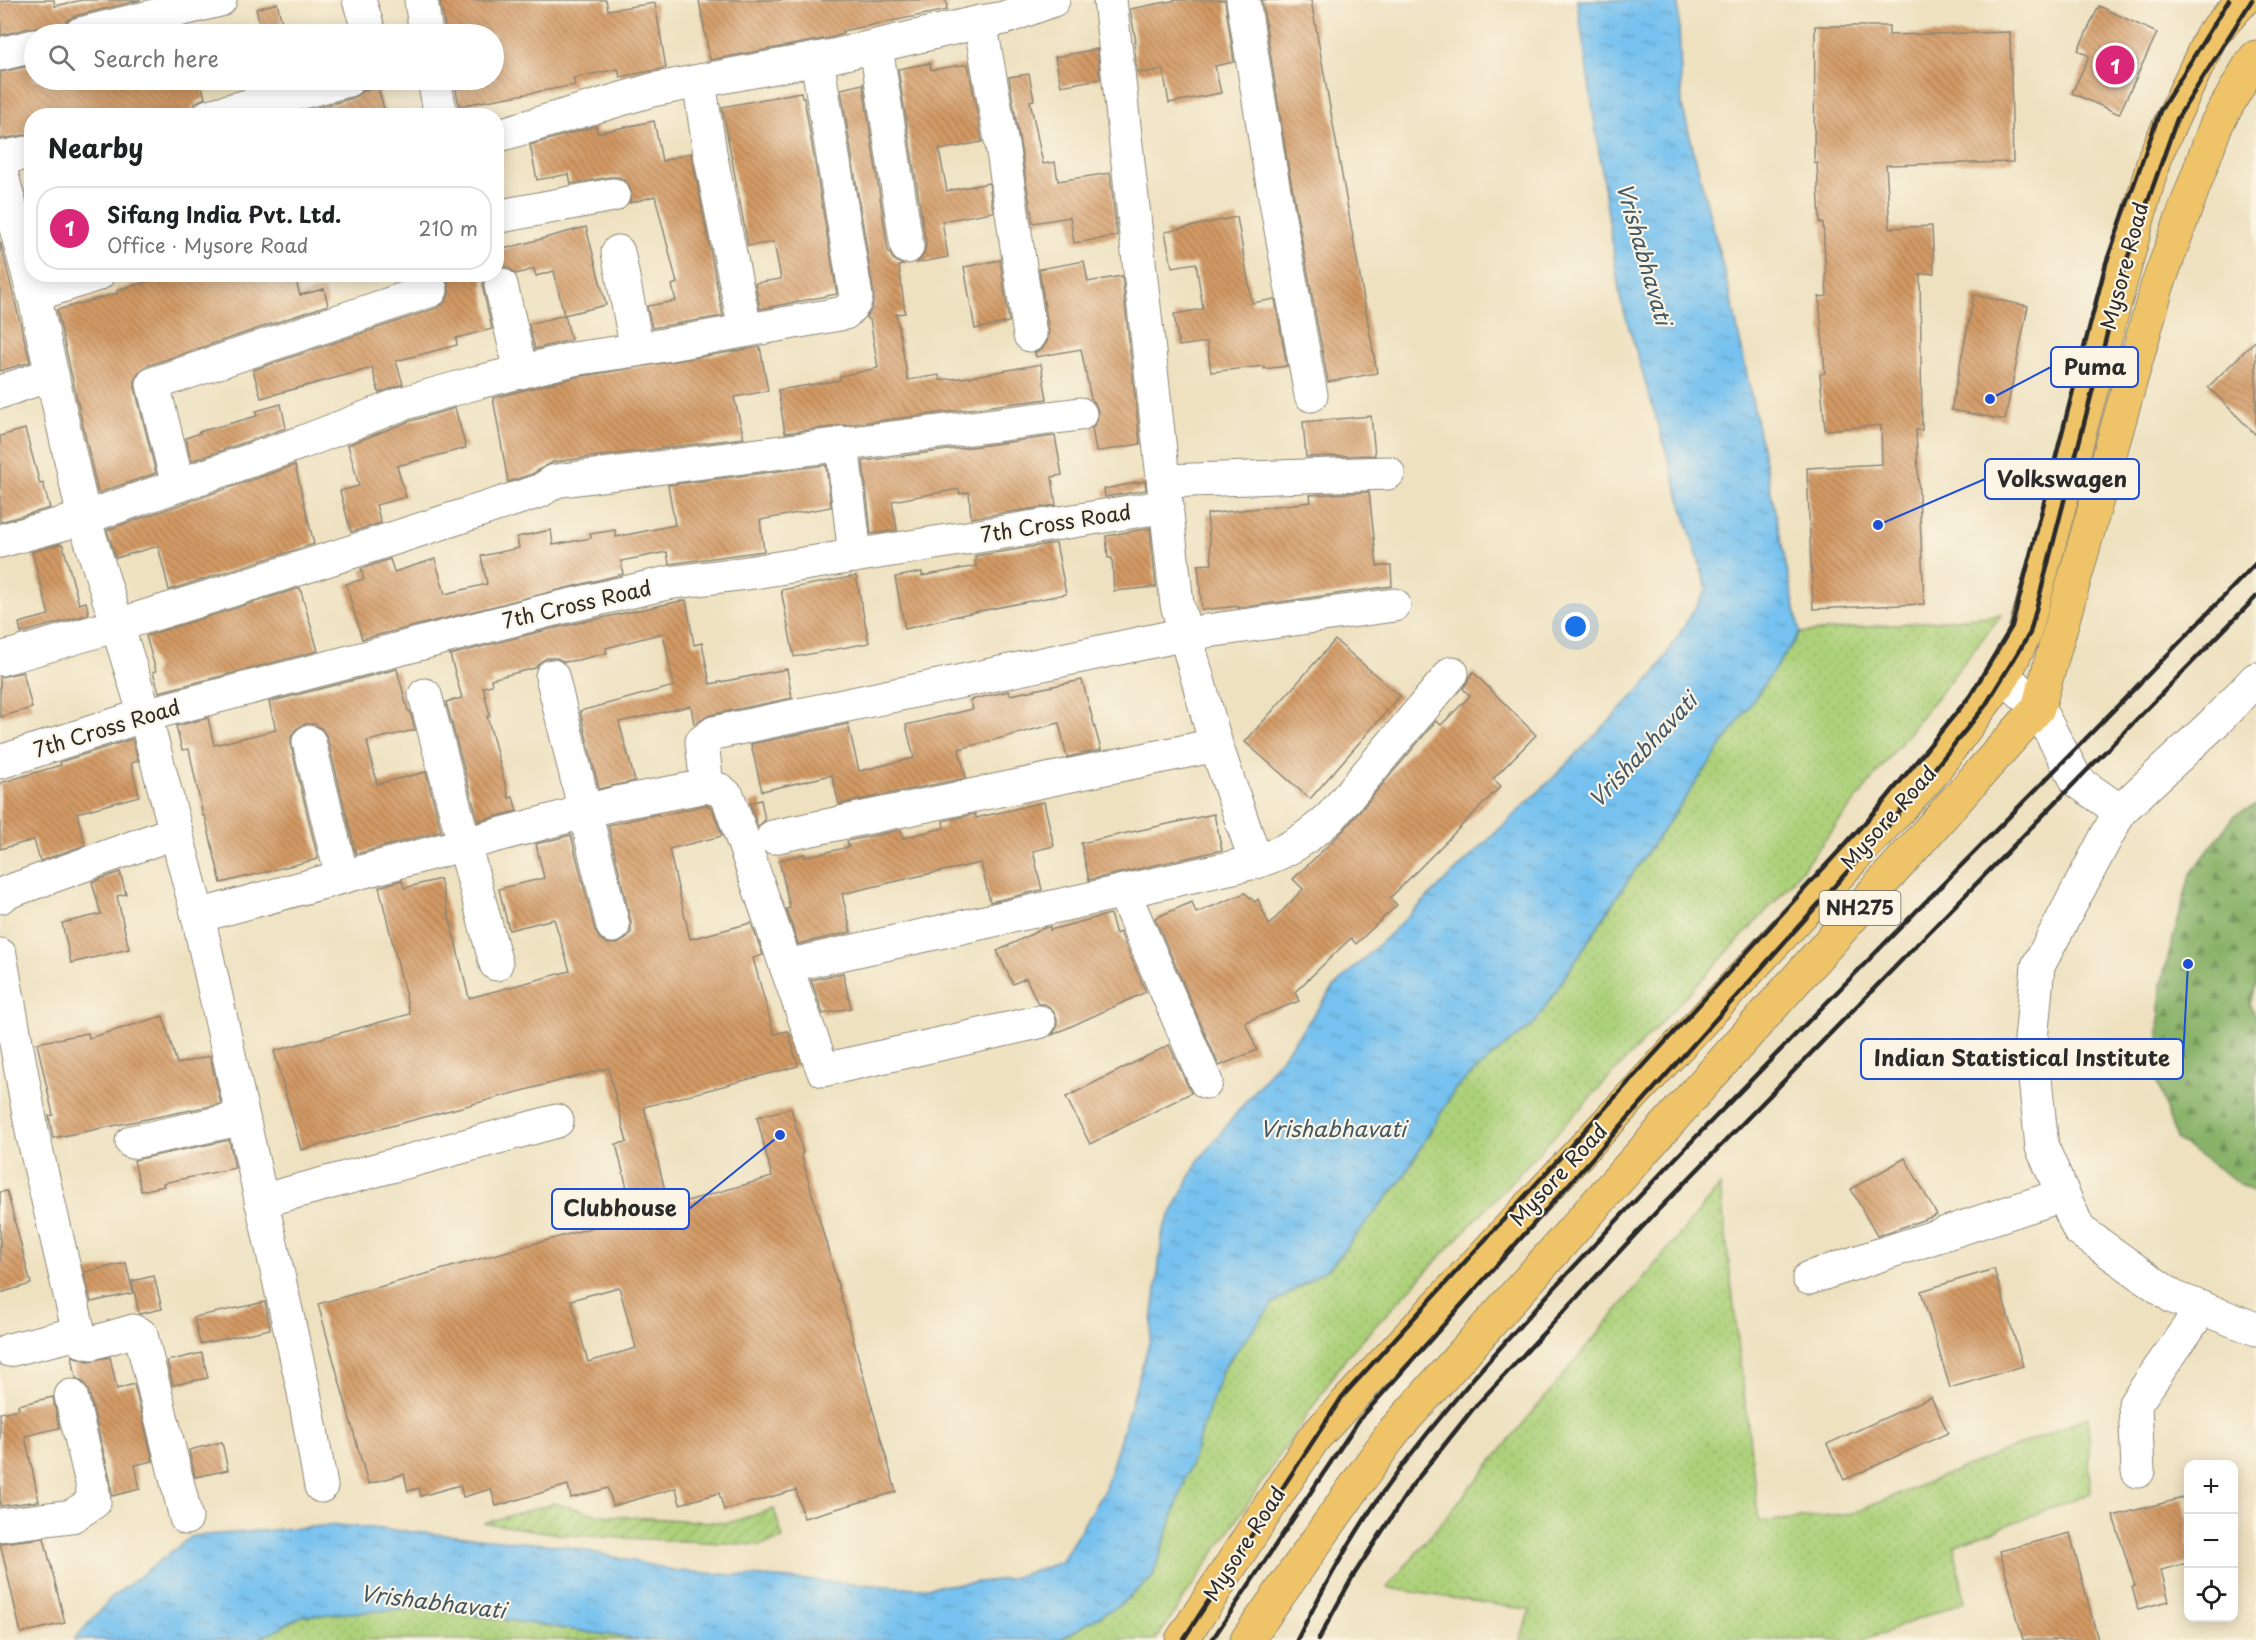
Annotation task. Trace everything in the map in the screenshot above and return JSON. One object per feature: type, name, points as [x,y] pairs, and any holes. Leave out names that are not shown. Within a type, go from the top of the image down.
[{"type":"highway","name":"Mysore Road","points":[[1182,1640],[1314,1438],[1928,778],[2004,676],[2024,635],[2155,156],[2211,36],[2243,0]]},
{"type":"highway","name":"Mysore Road","points":[[1247,1640],[1394,1431],[2038,708],[2157,287],[2216,125],[2256,57]]},
{"type":"street","points":[[121,24],[220,0]]},
{"type":"street","points":[[359,0],[367,24]]},
{"type":"street","points":[[421,0],[425,24]]},
{"type":"street","points":[[504,134],[652,90],[876,47],[1053,0]]},
{"type":"street","points":[[1110,0],[1178,604],[1216,745],[1256,862]]},
{"type":"street","points":[[1243,0],[1271,174],[1311,395]]},
{"type":"street","points":[[995,14],[1003,151],[1030,335]]},
{"type":"street","points":[[876,47],[907,247]]},
{"type":"street","points":[[0,54],[24,48]]},
{"type":"street","points":[[0,541],[84,518],[303,442],[404,403],[573,359],[838,315],[849,308],[856,297],[817,59]]},
{"type":"street","points":[[699,81],[710,153],[745,329]]},
{"type":"street","points":[[240,108],[309,90]]},
{"type":"street","points":[[436,90],[439,108]]},
{"type":"street","points":[[0,158],[24,154]]},
{"type":"street","points":[[0,168],[24,258]]},
{"type":"street","points":[[504,215],[613,195]]},
{"type":"street","points":[[618,252],[638,350]]},
{"type":"street","points":[[30,282],[84,518],[145,716],[198,916],[303,1388],[321,1486]]},
{"type":"street","points":[[34,296],[75,282]]},
{"type":"street","points":[[501,285],[521,372]]},
{"type":"street","points":[[178,485],[153,384],[431,290]]},
{"type":"street","points":[[0,392],[52,374]]},
{"type":"street","points":[[0,659],[118,626],[540,491],[555,481],[1080,414]]},
{"type":"street","points":[[842,443],[855,556]]},
{"type":"street","name":"7th Cross Road","points":[[0,762],[145,716],[524,617],[649,599],[1165,494],[1388,473]]},
{"type":"street","points":[[707,786],[702,742],[714,733],[1186,634],[1394,605]]},
{"type":"street","points":[[786,966],[1256,862],[1282,853],[1306,838],[1330,818],[1452,673]]},
{"type":"street","points":[[552,676],[613,926]]},
{"type":"street","points":[[2004,676],[2038,708],[2077,781],[2121,811]]},
{"type":"street","points":[[2256,680],[2121,811],[2038,966],[2031,1040],[2042,1147],[2079,1230],[2173,1297],[2256,1329]]},
{"type":"street","points":[[425,695],[496,963]]},
{"type":"street","points":[[309,742],[342,877]]},
{"type":"street","points":[[773,837],[1216,745]]},
{"type":"street","points":[[198,916],[586,811],[707,786],[720,790],[729,797],[823,1070],[1039,1022]]},
{"type":"street","points":[[0,897],[5,893],[176,832]]},
{"type":"street","points":[[1123,891],[1206,1082]]},
{"type":"street","points":[[0,955],[33,1136],[79,1333],[83,1341],[92,1343],[133,1331],[141,1335],[186,1518]]},
{"type":"street","points":[[132,1142],[243,1118]]},
{"type":"street","points":[[261,1201],[557,1121]]},
{"type":"street","points":[[1809,1278],[2063,1195]]},
{"type":"street","points":[[2138,1472],[2135,1404],[2202,1308]]},
{"type":"street","points":[[9,1350],[79,1333]]},
{"type":"street","points":[[0,1525],[72,1516],[94,1502],[92,1484],[70,1396]]},
{"type":"green space","points":[[2001,615],[1784,892],[1346,1357],[1156,1640],[1059,1640],[1121,1604],[1152,1578],[1223,1368],[1272,1305],[1331,1266],[1403,1178],[1455,1089],[1535,1023],[1622,889],[1800,633]]},
{"type":"green space","points":[[2256,805],[2256,984],[2249,1004],[2256,1019],[2256,1195],[2176,1139],[2157,1082],[2161,984],[2190,875],[2235,815]]},
{"type":"green space","points":[[1720,1186],[1759,1522],[1853,1513],[2088,1417],[2090,1493],[1954,1546],[1965,1601],[1865,1640],[1520,1640],[1531,1610],[1387,1588]]},
{"type":"green space","points":[[554,1503],[599,1515],[728,1523],[774,1509],[783,1539],[761,1545],[566,1535],[484,1523]]},
{"type":"green space","points":[[426,1608],[641,1640],[257,1640],[301,1616]]},
{"type":"water","name":"Vrishabhavati","points":[[1577,0],[1678,0],[1682,105],[1733,307],[1800,633],[1622,889],[1535,1023],[1455,1089],[1403,1178],[1331,1266],[1272,1305],[1223,1368],[1152,1578],[1121,1604],[1059,1640],[641,1640],[426,1608],[302,1616],[257,1640],[74,1640],[111,1598],[192,1536],[338,1525],[565,1546],[677,1571],[917,1588],[1008,1579],[1061,1562],[1105,1489],[1150,1340],[1163,1230],[1198,1161],[1286,1052],[1334,987],[1553,778],[1654,675],[1707,589],[1620,297]]},
{"type":"building","points":[[54,0],[55,6],[82,0],[141,0],[75,16],[65,24],[24,24],[24,29],[1,35],[0,2]]},
{"type":"building","points":[[440,0],[606,0],[608,10],[655,3],[666,68],[620,77],[618,69],[573,78],[575,85],[459,106],[456,90],[504,90],[504,24],[444,24]]},
{"type":"building","points":[[699,0],[946,0],[947,10],[842,31],[843,34],[829,38],[710,60]]},
{"type":"building","points":[[1177,0],[1225,0],[1234,62],[1215,66],[1221,93],[1169,103],[1163,69],[1137,72],[1134,42],[1136,42],[1130,9]]},
{"type":"building","points":[[1262,0],[1311,0],[1377,373],[1328,382],[1287,160]]},
{"type":"building","points":[[277,3],[282,24],[260,24],[256,9]]},
{"type":"building","points":[[2099,6],[2157,33],[2119,114],[2072,93],[2089,56],[2078,50]]},
{"type":"building","points":[[1815,26],[1889,26],[1889,35],[2010,32],[2013,162],[1886,165],[1890,228],[1932,226],[1934,273],[1920,274],[1922,430],[1916,430],[1924,604],[1813,609],[1807,468],[1882,464],[1881,425],[1825,430],[1820,374],[1825,373],[1819,297],[1827,296],[1823,223],[1820,223],[1817,163],[1814,163]]},
{"type":"building","points":[[1097,49],[1100,79],[1061,86],[1055,57]]},
{"type":"building","points":[[930,63],[931,70],[968,64],[982,142],[939,150],[947,191],[989,183],[993,212],[942,221],[948,257],[917,263],[924,254],[926,244],[898,69]]},
{"type":"building","points":[[24,67],[24,90],[203,90],[205,98],[196,102],[193,108],[24,108],[24,135],[0,139],[0,72]]},
{"type":"building","points":[[1029,74],[1034,100],[1030,101],[1043,164],[1055,162],[1058,181],[1110,173],[1117,236],[1074,243],[1070,217],[1033,223],[1009,77]]},
{"type":"building","points":[[863,84],[888,250],[893,259],[903,265],[899,266],[905,313],[896,314],[908,380],[939,375],[940,380],[969,377],[1041,364],[1047,399],[785,433],[778,390],[840,380],[840,376],[878,368],[870,319],[866,317],[872,309],[874,294],[841,89]]},
{"type":"building","points":[[379,90],[384,108],[316,108],[353,98],[363,91]]},
{"type":"building","points":[[801,92],[804,98],[837,294],[760,309],[755,283],[781,279],[774,242],[748,246],[722,107]]},
{"type":"building","points":[[654,121],[662,161],[691,153],[723,316],[652,328],[647,306],[676,301],[672,285],[677,283],[655,196],[630,203],[631,191],[627,182],[619,177],[571,184],[569,174],[537,180],[530,145],[596,126],[597,133]]},
{"type":"building","points":[[1237,217],[1252,303],[1275,299],[1287,366],[1264,369],[1264,366],[1211,372],[1207,342],[1179,346],[1174,314],[1203,309],[1196,263],[1172,267],[1165,232]]},
{"type":"building","points":[[586,227],[606,305],[564,315],[554,271],[536,276],[534,269],[516,274],[504,267],[504,249]]},
{"type":"building","points":[[0,241],[30,362],[0,371]]},
{"type":"building","points":[[1000,260],[1009,322],[975,329],[964,267]]},
{"type":"building","points":[[1084,261],[1088,282],[1122,276],[1140,444],[1096,452],[1092,428],[1097,421],[1098,411],[1091,399],[1081,349],[1036,357],[1035,352],[1042,349],[1049,333],[1039,269]]},
{"type":"building","points":[[146,282],[296,282],[300,295],[324,289],[328,305],[147,366],[140,371],[135,379],[135,388],[156,473],[98,493],[57,310],[118,293],[117,290]]},
{"type":"building","points":[[448,282],[483,282],[492,329],[456,338],[457,345],[396,361],[403,384],[379,393],[372,368],[261,398],[253,370],[437,308],[445,303],[449,294]]},
{"type":"building","points":[[1974,295],[2028,306],[2005,420],[1951,410]]},
{"type":"building","points":[[565,315],[571,340],[535,349],[529,324]]},
{"type":"building","points":[[2256,340],[2256,435],[2208,387]]},
{"type":"building","points":[[760,347],[768,391],[734,397],[744,438],[553,462],[532,474],[508,482],[493,398],[577,377]]},
{"type":"building","points":[[281,404],[286,428],[191,461],[186,438],[199,432],[257,416],[256,411]]},
{"type":"building","points":[[455,408],[466,448],[397,466],[406,497],[376,505],[381,523],[351,532],[340,491],[359,486],[348,445],[410,421]]},
{"type":"building","points":[[1371,416],[1375,455],[1306,457],[1303,422]]},
{"type":"building","points":[[25,429],[40,484],[43,483],[50,508],[0,522],[0,436]]},
{"type":"building","points":[[1055,436],[1062,475],[1052,477],[1056,505],[971,518],[969,492],[960,494],[959,489],[892,501],[897,530],[871,534],[863,461]]},
{"type":"building","points":[[295,465],[314,544],[169,590],[158,546],[116,558],[107,530]]},
{"type":"building","points":[[826,465],[831,507],[760,520],[764,551],[669,564],[667,552],[621,561],[623,574],[362,639],[346,584],[364,579],[361,569],[390,559],[394,572],[435,559],[445,594],[487,584],[481,556],[519,548],[517,537],[551,530],[553,545],[591,538],[590,534],[615,530],[616,537],[675,525],[668,485]]},
{"type":"building","points":[[1145,481],[1146,490],[1105,497],[1104,489]]},
{"type":"building","points":[[1369,492],[1377,566],[1391,566],[1392,586],[1238,608],[1238,606],[1202,610],[1198,565],[1212,564],[1207,514],[1311,502],[1310,495]]},
{"type":"building","points":[[1150,528],[1156,587],[1114,591],[1112,558],[1108,558],[1106,536]]},
{"type":"building","points":[[1056,543],[1066,594],[965,614],[905,629],[895,577],[922,572],[922,576],[976,566],[975,556]]},
{"type":"building","points":[[63,545],[79,604],[86,602],[89,614],[21,633],[19,623],[49,615],[32,552]]},
{"type":"building","points":[[856,576],[869,643],[794,657],[781,590]]},
{"type":"building","points":[[300,588],[318,651],[159,692],[153,672],[156,671],[146,636]]},
{"type":"building","points":[[686,600],[694,645],[702,643],[710,684],[787,669],[792,698],[710,715],[694,724],[691,706],[619,722],[635,781],[599,789],[580,711],[674,686],[663,633],[606,648],[607,653],[578,660],[564,662],[557,658],[547,658],[535,668],[491,679],[492,685],[483,687],[490,716],[487,716],[509,798],[513,797],[517,811],[478,821],[446,702],[462,698],[450,655],[550,629]]},
{"type":"building","points":[[1335,640],[1400,696],[1310,799],[1245,742]]},
{"type":"building","points":[[397,669],[415,730],[367,741],[377,784],[426,772],[441,831],[356,854],[327,737],[315,724],[305,724],[296,729],[291,737],[291,746],[318,859],[221,883],[205,816],[203,816],[189,749],[182,750],[176,726],[208,718],[214,745],[276,730],[269,702]]},
{"type":"building","points":[[23,672],[32,708],[0,717],[0,677]]},
{"type":"building","points":[[1473,672],[1536,735],[1493,779],[1501,786],[1390,898],[1397,905],[1356,944],[1351,938],[1295,992],[1299,1001],[1245,1022],[1257,1050],[1219,1066],[1155,918],[1192,902],[1196,913],[1245,893],[1255,902],[1258,899],[1269,925],[1303,889],[1293,879],[1344,830],[1436,721],[1441,725],[1470,696],[1463,689]]},
{"type":"building","points":[[1082,680],[1101,750],[1067,757],[1059,723],[959,749],[966,778],[839,804],[832,775],[762,791],[751,744],[848,724],[859,771],[914,758],[906,725],[973,709],[970,700],[1009,691],[1010,695]]},
{"type":"building","points":[[132,739],[138,761],[131,763],[139,796],[77,813],[85,845],[40,861],[34,840],[0,849],[0,783],[61,765],[60,762]]},
{"type":"building","points":[[761,800],[765,820],[758,827],[750,803]]},
{"type":"building","points":[[1044,802],[1054,846],[1033,851],[1042,890],[990,902],[981,863],[919,876],[842,894],[851,932],[798,944],[786,909],[790,908],[779,860],[849,847],[847,841],[901,830],[903,838],[944,828],[943,821],[975,814],[976,818]]},
{"type":"building","points":[[706,805],[712,808],[722,836],[669,849],[690,939],[751,923],[763,955],[753,958],[774,1034],[788,1031],[798,1066],[644,1107],[669,1206],[772,1177],[757,1117],[791,1108],[803,1153],[801,1154],[896,1492],[804,1518],[796,1490],[724,1510],[719,1493],[680,1504],[676,1488],[613,1506],[608,1488],[571,1498],[568,1485],[496,1506],[491,1489],[463,1497],[460,1485],[421,1496],[419,1488],[408,1491],[404,1474],[368,1484],[318,1304],[634,1216],[616,1144],[627,1142],[608,1068],[301,1150],[274,1051],[410,1014],[379,887],[402,880],[404,888],[440,879],[469,998],[570,971],[554,919],[509,930],[499,889],[544,878],[536,844],[571,835],[595,931],[600,939],[608,944],[617,944],[626,939],[631,932],[631,922],[608,825],[658,814],[659,816]],"holes":[[[619,1287],[636,1348],[588,1362],[571,1300]]]},
{"type":"building","points":[[1214,814],[1222,850],[1089,880],[1081,843]]},
{"type":"building","points":[[120,872],[126,894],[117,896],[129,949],[71,963],[62,923],[101,914],[92,882]]},
{"type":"building","points":[[1110,914],[1116,934],[1120,932],[1146,992],[1052,1035],[1057,1027],[1057,1019],[1053,1010],[1045,1004],[1038,1004],[1026,978],[1013,984],[997,951],[1044,928],[1050,927],[1050,930]]},
{"type":"building","points":[[843,973],[851,1008],[823,1014],[811,980]]},
{"type":"building","points":[[163,1016],[177,1064],[210,1056],[221,1104],[53,1138],[49,1116],[53,1115],[37,1043],[88,1033],[89,1038]]},
{"type":"building","points":[[1169,1045],[1191,1093],[1090,1144],[1066,1097]]},
{"type":"building","points":[[229,1140],[235,1168],[163,1183],[164,1186],[141,1191],[134,1160]]},
{"type":"building","points":[[1905,1158],[1937,1215],[1877,1236],[1851,1189]]},
{"type":"building","points":[[7,1191],[31,1284],[0,1293],[0,1192]]},
{"type":"building","points":[[126,1263],[133,1293],[91,1302],[84,1272]]},
{"type":"building","points":[[1994,1269],[2023,1366],[1950,1388],[1921,1291]]},
{"type":"building","points":[[154,1276],[162,1309],[139,1314],[132,1281]]},
{"type":"building","points":[[265,1302],[270,1329],[200,1344],[194,1317]]},
{"type":"building","points":[[202,1353],[208,1378],[173,1385],[167,1361]]},
{"type":"building","points":[[72,1356],[88,1361],[110,1357],[117,1389],[134,1384],[153,1461],[135,1465],[140,1489],[112,1496],[89,1392],[84,1383],[76,1378]]},
{"type":"building","points":[[53,1397],[59,1428],[25,1436],[39,1501],[0,1506],[0,1413],[19,1409],[18,1405]]},
{"type":"building","points":[[1931,1397],[1948,1433],[1844,1480],[1827,1444]]},
{"type":"building","points":[[222,1442],[228,1470],[195,1477],[189,1450]]},
{"type":"building","points":[[2183,1498],[2184,1564],[2161,1570],[2169,1601],[2138,1609],[2132,1587],[2135,1586],[2113,1516]]},
{"type":"building","points":[[2070,1533],[2098,1640],[2023,1640],[2000,1551]]},
{"type":"building","points":[[44,1538],[65,1623],[21,1633],[0,1543]]},
{"type":"railway","points":[[1183,1640],[1342,1397],[1880,806],[1970,696],[2012,626],[2106,263],[2160,111],[2229,0]]},
{"type":"railway","points":[[1212,1640],[1359,1420],[1895,818],[1985,706],[2030,633],[2124,268],[2177,119],[2252,0]]},
{"type":"railway","points":[[1297,1640],[1342,1557],[1379,1497],[1432,1427],[1494,1354],[1685,1148],[2256,563]]},
{"type":"railway","points":[[1318,1640],[1353,1576],[1411,1487],[1472,1410],[1659,1209],[2256,597]]},
{"type":"place","name":"Sifang India Pvt. Ltd.","points":[[2115,65]]},
{"type":"place","name":"Puma","points":[[1990,399]]},
{"type":"place","name":"Volkswagen","points":[[1878,525]]},
{"type":"place","name":"Indian Statistical Institute","points":[[2188,964]]},
{"type":"place","name":"Clubhouse","points":[[780,1135]]}]
